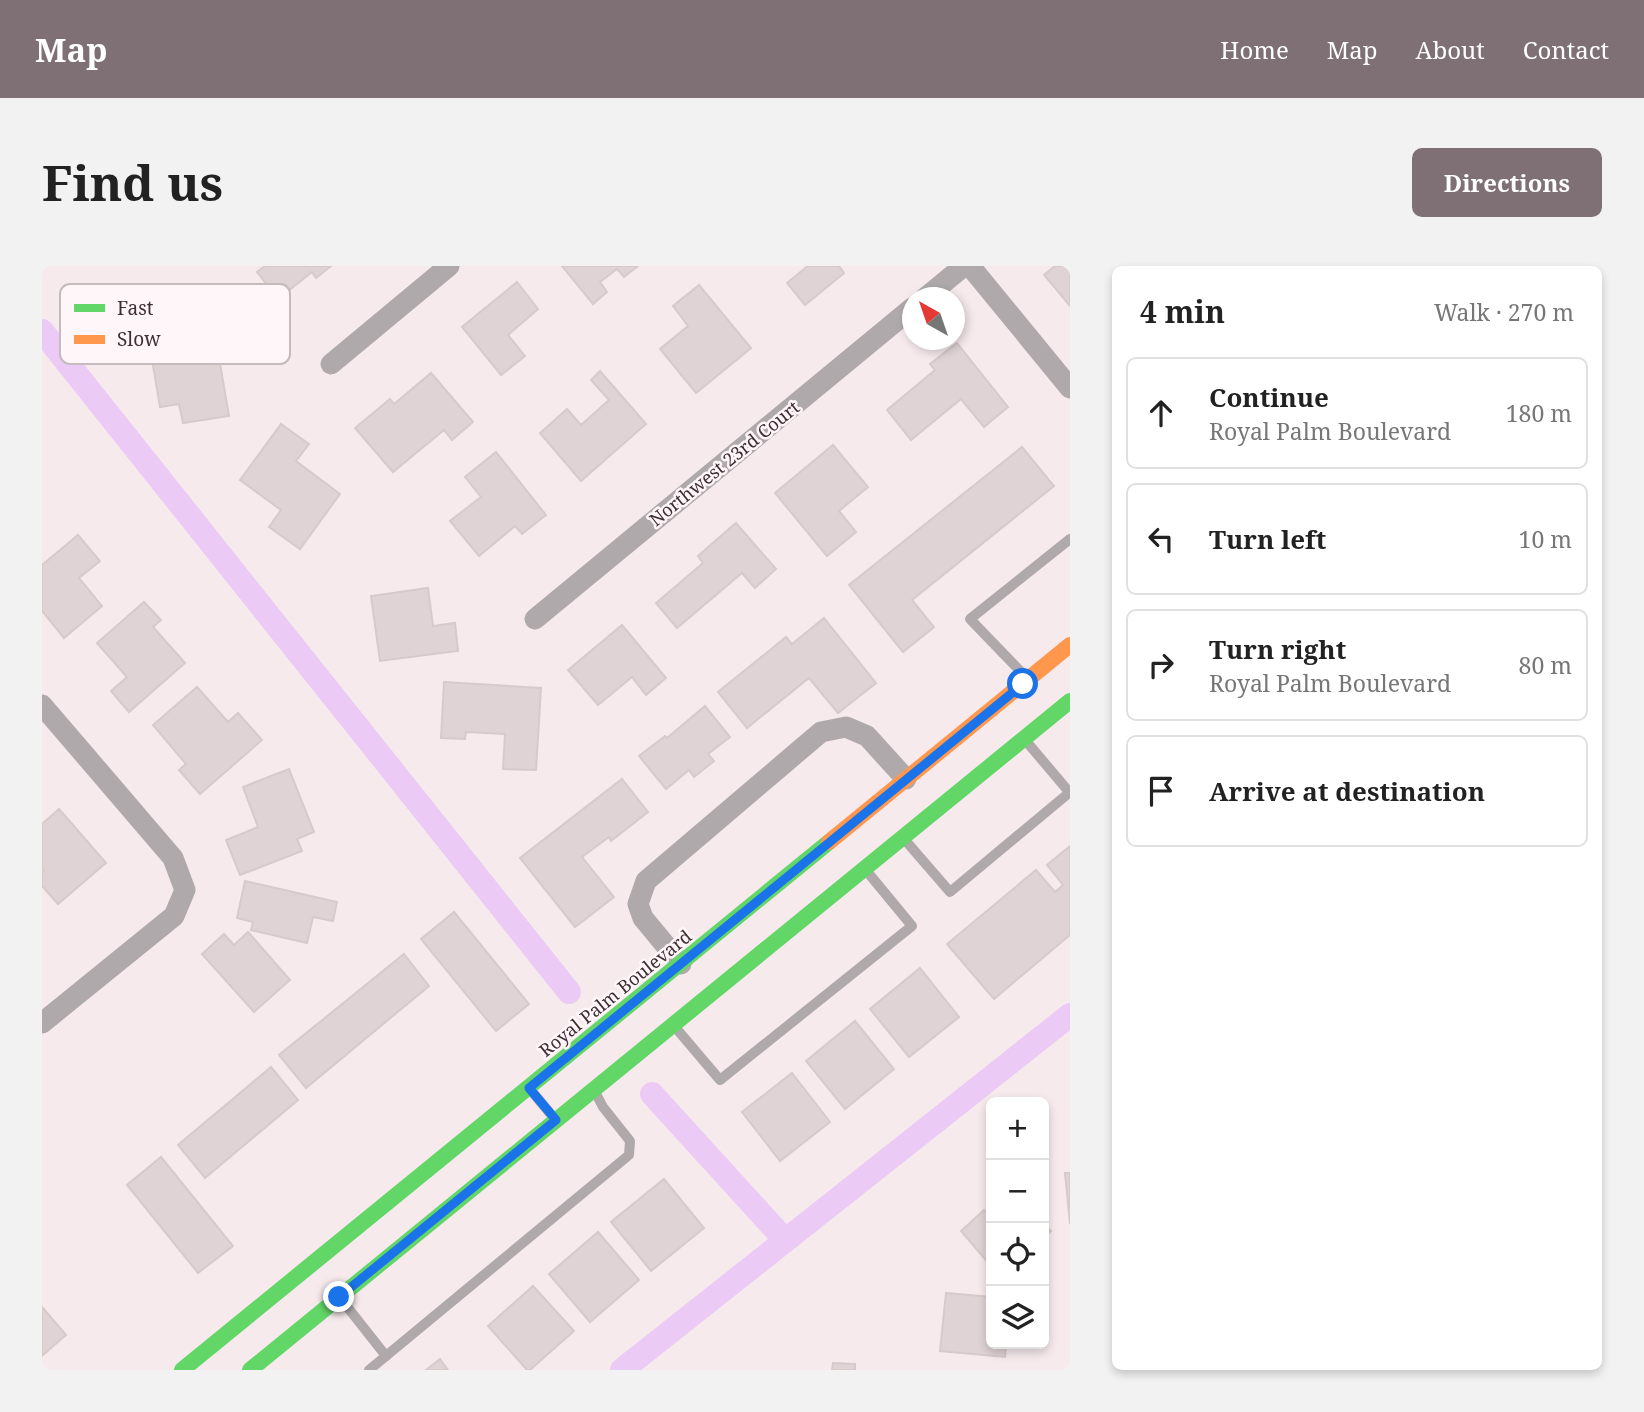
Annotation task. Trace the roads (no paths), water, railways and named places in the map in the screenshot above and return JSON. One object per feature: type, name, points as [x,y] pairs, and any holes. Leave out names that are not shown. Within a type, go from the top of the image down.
[{"type":"main road","name":"Royal Palm Boulevard","points":[[182,1370],[1070,645]]},
{"type":"main road","points":[[250,1370],[1070,701]]},
{"type":"street","points":[[331,364],[449,266]]},
{"type":"street","points":[[939,287],[964,266]]},
{"type":"street","points":[[970,266],[1070,388]]},
{"type":"street","name":"Northwest 23rd Court","points":[[535,619],[902,316]]},
{"type":"street","points":[[42,705],[173,858],[185,890],[174,916],[42,1023]]},
{"type":"street","points":[[681,964],[643,918],[638,904],[646,881],[821,732],[845,727],[867,736],[906,779]]},
{"type":"lane","points":[[1028,679],[970,619],[1070,539]]},
{"type":"lane","points":[[903,837],[950,892],[1070,792],[1024,738]]},
{"type":"lane","points":[[673,1025],[720,1080],[912,926],[864,869]]},
{"type":"lane","points":[[529,1088],[556,1120]]},
{"type":"lane","points":[[369,1370],[629,1155],[630,1141],[603,1107],[594,1089]]},
{"type":"lane","points":[[339,1297],[386,1356]]},
{"type":"waterway","points":[[42,331],[60,354]]},
{"type":"waterway","points":[[68,364],[569,992]]},
{"type":"waterway","points":[[622,1370],[1070,1015]]},
{"type":"waterway","points":[[652,1094],[785,1240]]}]
